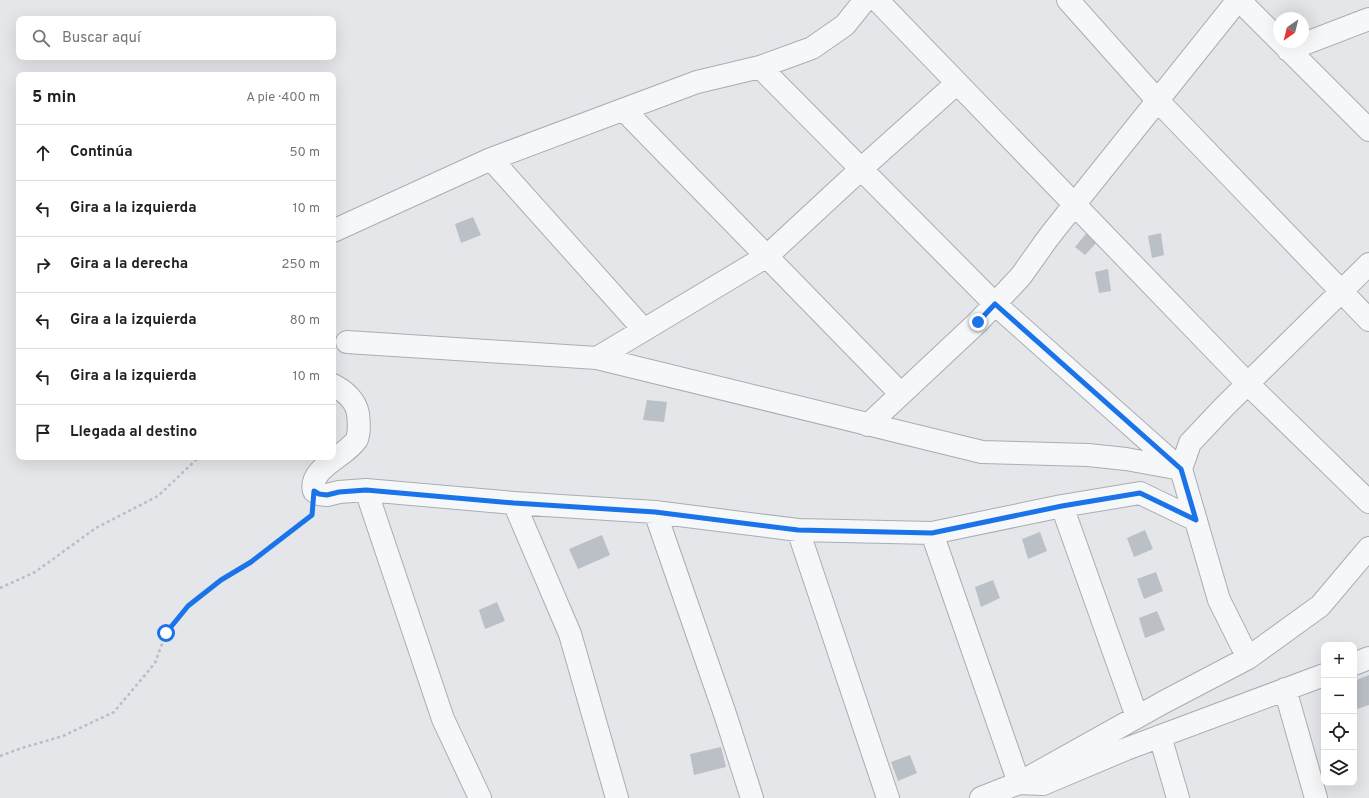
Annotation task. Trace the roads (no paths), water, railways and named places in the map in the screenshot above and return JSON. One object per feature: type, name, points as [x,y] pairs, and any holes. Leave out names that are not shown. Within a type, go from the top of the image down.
[{"type":"street","points":[[336,230],[492,159],[697,82],[760,67],[812,48],[845,25],[865,0]]},
{"type":"street","points":[[877,0],[1248,384],[1369,502]]},
{"type":"street","points":[[1068,0],[1158,100],[1369,320]]},
{"type":"street","points":[[868,424],[978,322],[1021,276],[1048,238],[1238,0],[1273,34]]},
{"type":"street","points":[[1309,36],[1369,19]]},
{"type":"street","points":[[1287,48],[1369,130]]},
{"type":"street","points":[[760,67],[995,304],[1181,469],[1219,600],[1248,658]]},
{"type":"street","points":[[597,358],[767,256],[957,83]]},
{"type":"street","points":[[624,110],[901,394]]},
{"type":"street","points":[[492,159],[644,330]]},
{"type":"street","points":[[1181,469],[1190,442],[1369,264]]},
{"type":"street","points":[[346,342],[597,358],[982,452],[1088,455],[1126,459],[1181,469]]},
{"type":"street","points":[[336,386],[350,397],[357,408],[359,427],[357,438],[352,445],[336,458]]},
{"type":"street","points":[[334,460],[319,472],[314,479],[314,491],[319,494],[327,495],[339,492],[366,490],[514,503],[655,512],[798,530],[932,533],[1062,506],[1140,493],[1196,520]]},
{"type":"street","points":[[366,490],[443,719],[480,798]]},
{"type":"street","points":[[514,503],[570,634],[617,798]]},
{"type":"street","points":[[1062,506],[1137,717]]},
{"type":"street","points":[[655,512],[725,714],[752,798]]},
{"type":"street","points":[[798,530],[888,798]]},
{"type":"street","points":[[932,533],[1019,783]]},
{"type":"street","points":[[981,798],[1019,783],[1137,717],[1248,658],[1320,606],[1369,548]]},
{"type":"street","points":[[1357,663],[1369,658]]},
{"type":"street","points":[[1019,783],[1046,791],[1160,736],[1321,676]]},
{"type":"street","points":[[1284,689],[1316,798]]},
{"type":"street","points":[[1160,736],[1178,798]]}]
